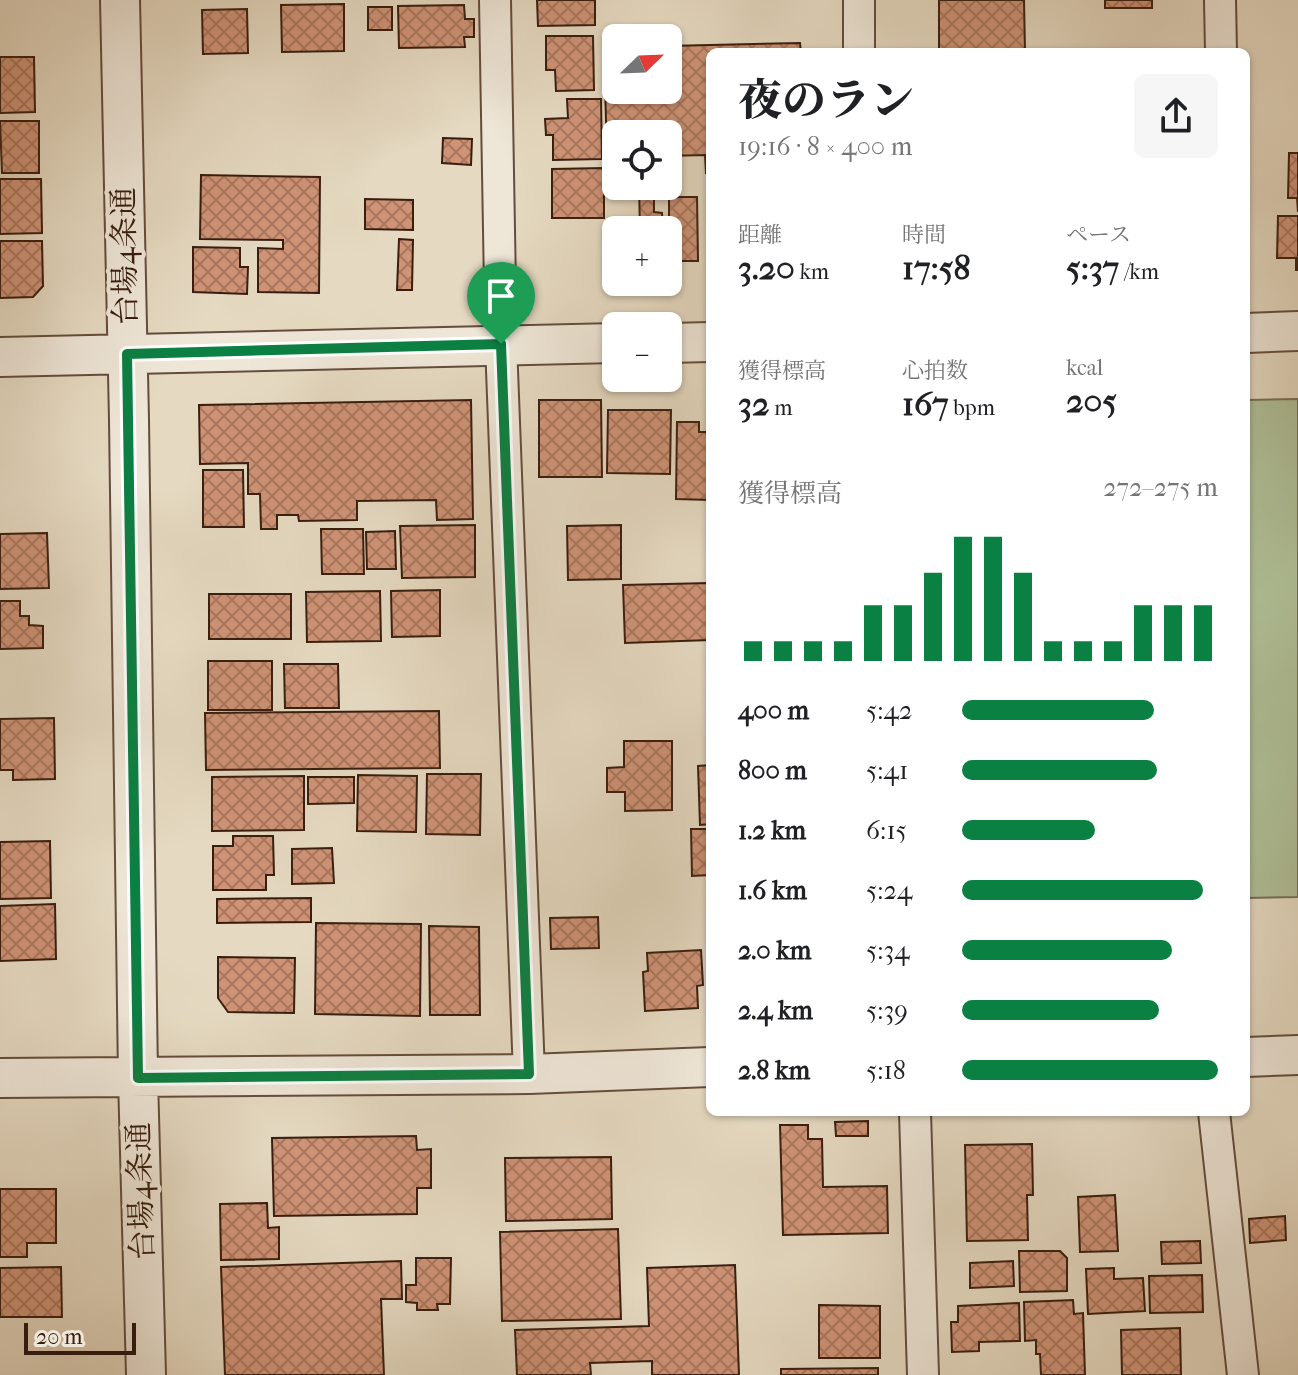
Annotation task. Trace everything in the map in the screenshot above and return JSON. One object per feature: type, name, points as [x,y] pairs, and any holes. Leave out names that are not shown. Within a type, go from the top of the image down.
[{"type":"street","name":"台場4条通","points":[[120,0],[146,1375]]},
{"type":"street","points":[[495,0],[501,344],[529,1074]]},
{"type":"street","points":[[859,0],[859,48]]},
{"type":"street","points":[[1220,0],[1221,48]]},
{"type":"street","points":[[1250,333],[1298,331]]},
{"type":"street","points":[[682,343],[706,342]]},
{"type":"street","points":[[0,357],[602,343]]},
{"type":"street","points":[[1250,1057],[1298,1055]]},
{"type":"street","points":[[0,1078],[529,1074],[706,1067]]},
{"type":"street","points":[[915,1116],[923,1375]]},
{"type":"street","points":[[1214,1116],[1243,1375]]},
{"type":"green space","points":[[1298,399],[1298,897],[1250,898],[1250,400]]},
{"type":"building","points":[[537,0],[595,0],[595,25],[538,26]]},
{"type":"building","points":[[939,0],[1024,0],[1025,48],[939,48]]},
{"type":"building","points":[[1105,0],[1152,0],[1152,8],[1105,8]]},
{"type":"building","points":[[344,4],[344,51],[282,52],[281,5]]},
{"type":"building","points":[[464,5],[465,19],[474,19],[474,37],[464,37],[465,47],[399,48],[398,6]]},
{"type":"building","points":[[368,7],[392,7],[392,30],[368,30]]},
{"type":"building","points":[[247,9],[248,53],[203,54],[202,10]]},
{"type":"building","points":[[546,36],[593,36],[594,90],[556,91],[555,70],[546,70]]},
{"type":"building","points":[[800,43],[801,48],[706,48],[706,173],[705,155],[682,156],[682,120],[606,120],[606,104],[682,104],[682,46]]},
{"type":"building","points":[[0,57],[34,57],[35,112],[0,113]]},
{"type":"building","points":[[567,99],[601,99],[602,159],[553,160],[553,135],[546,135],[545,119],[568,118]]},
{"type":"building","points":[[0,121],[39,121],[39,173],[2,173]]},
{"type":"building","points":[[443,138],[472,139],[471,165],[442,163]]},
{"type":"building","points":[[1289,153],[1298,153],[1298,212],[1297,198],[1288,198]]},
{"type":"building","points":[[602,168],[604,216],[552,218],[552,169]]},
{"type":"building","points":[[201,175],[320,177],[319,293],[258,292],[258,248],[283,249],[283,240],[200,239]]},
{"type":"building","points":[[0,179],[41,179],[42,233],[0,234]]},
{"type":"building","points":[[697,197],[698,261],[682,261],[682,216],[669,216],[669,200]]},
{"type":"building","points":[[365,199],[413,200],[413,230],[365,229]]},
{"type":"building","points":[[639,200],[654,200],[654,212],[662,213],[662,216],[640,216]]},
{"type":"building","points":[[1278,216],[1298,216],[1298,270],[1296,258],[1277,258]]},
{"type":"building","points":[[399,239],[413,240],[412,290],[397,290]]},
{"type":"building","points":[[0,241],[42,241],[43,286],[33,297],[0,298]]},
{"type":"building","points":[[193,247],[240,248],[240,267],[248,267],[247,294],[193,292]]},
{"type":"building","points":[[471,400],[473,519],[437,520],[436,500],[357,501],[357,520],[299,521],[298,515],[277,515],[277,529],[261,529],[260,494],[248,494],[248,463],[200,464],[199,405]]},
{"type":"building","points":[[539,400],[601,400],[602,477],[539,477]]},
{"type":"building","points":[[608,410],[671,410],[670,474],[607,473]]},
{"type":"building","points":[[677,422],[699,422],[699,432],[706,432],[706,500],[676,499]]},
{"type":"building","points":[[203,470],[243,470],[244,527],[203,527]]},
{"type":"building","points":[[475,525],[475,577],[402,578],[400,526]]},
{"type":"building","points":[[621,525],[621,579],[568,580],[567,526]]},
{"type":"building","points":[[321,529],[363,529],[364,574],[322,574]]},
{"type":"building","points":[[395,531],[396,569],[367,569],[366,532]]},
{"type":"building","points":[[47,533],[49,588],[0,589],[0,534]]},
{"type":"building","points":[[706,583],[706,640],[625,643],[623,585]]},
{"type":"building","points":[[440,590],[440,636],[392,637],[391,591]]},
{"type":"building","points":[[380,591],[381,641],[307,642],[306,592]]},
{"type":"building","points":[[209,594],[291,594],[291,639],[209,639]]},
{"type":"building","points":[[0,601],[20,601],[20,616],[29,616],[29,625],[43,626],[43,648],[0,649]]},
{"type":"building","points":[[208,661],[272,661],[272,710],[208,710]]},
{"type":"building","points":[[284,664],[338,664],[339,708],[285,708]]},
{"type":"building","points":[[439,711],[440,768],[206,770],[205,713]]},
{"type":"building","points":[[54,718],[55,779],[13,780],[13,770],[0,770],[0,719]]},
{"type":"building","points":[[624,741],[672,741],[672,810],[625,811],[625,792],[607,792],[607,768],[624,767]]},
{"type":"building","points":[[706,765],[706,824],[700,825],[698,766]]},
{"type":"building","points":[[427,774],[481,774],[480,835],[426,834]]},
{"type":"building","points":[[358,775],[417,776],[416,832],[357,831]]},
{"type":"building","points":[[304,776],[304,830],[212,831],[212,777]]},
{"type":"building","points":[[308,777],[354,777],[354,803],[308,804]]},
{"type":"building","points":[[691,829],[706,829],[706,875],[692,876]]},
{"type":"building","points":[[233,836],[273,836],[274,875],[266,875],[266,890],[213,890],[213,846],[233,846]]},
{"type":"building","points":[[50,841],[51,898],[0,899],[0,842]]},
{"type":"building","points":[[332,848],[334,883],[292,884],[292,849]]},
{"type":"building","points":[[311,898],[311,922],[217,923],[217,899]]},
{"type":"building","points":[[55,904],[56,959],[0,961],[0,906]]},
{"type":"building","points":[[598,917],[599,948],[551,949],[550,918]]},
{"type":"building","points":[[316,923],[421,924],[420,1016],[315,1014]]},
{"type":"building","points":[[429,926],[479,927],[480,1015],[430,1015]]},
{"type":"building","points":[[701,950],[703,985],[697,986],[698,1008],[645,1011],[643,972],[648,971],[647,953]]},
{"type":"building","points":[[218,957],[295,958],[294,1013],[228,1012],[218,998]]},
{"type":"building","points":[[868,1121],[868,1136],[836,1136],[835,1122]]},
{"type":"building","points":[[780,1125],[808,1125],[808,1139],[822,1139],[823,1187],[887,1186],[888,1233],[783,1235]]},
{"type":"building","points":[[416,1136],[417,1150],[431,1149],[431,1188],[417,1188],[417,1214],[274,1216],[272,1138]]},
{"type":"building","points":[[1032,1144],[1033,1195],[1027,1195],[1028,1240],[967,1241],[965,1145]]},
{"type":"building","points":[[611,1157],[612,1219],[506,1221],[505,1158]]},
{"type":"building","points":[[0,1189],[56,1189],[56,1243],[27,1243],[27,1257],[0,1257]]},
{"type":"building","points":[[1115,1195],[1118,1251],[1080,1252],[1078,1197]]},
{"type":"building","points":[[267,1203],[268,1228],[279,1227],[279,1259],[221,1260],[220,1204]]},
{"type":"building","points":[[1285,1216],[1286,1240],[1250,1243],[1249,1219]]},
{"type":"building","points":[[618,1229],[621,1319],[502,1321],[500,1232]]},
{"type":"building","points":[[1200,1241],[1201,1263],[1162,1264],[1161,1242]]},
{"type":"building","points":[[1019,1251],[1060,1251],[1067,1258],[1067,1291],[1020,1292]]},
{"type":"building","points":[[416,1258],[451,1258],[450,1304],[437,1304],[438,1310],[417,1310],[417,1303],[406,1302],[406,1285],[416,1285]]},
{"type":"building","points":[[401,1261],[402,1299],[381,1299],[384,1375],[225,1375],[221,1267]]},
{"type":"building","points":[[1013,1261],[1014,1286],[970,1288],[970,1263]]},
{"type":"building","points":[[735,1265],[739,1375],[652,1375],[652,1361],[590,1363],[591,1375],[517,1375],[515,1330],[649,1326],[647,1268]]},
{"type":"building","points":[[61,1267],[62,1317],[0,1317],[0,1268]]},
{"type":"building","points":[[1114,1268],[1114,1279],[1143,1278],[1145,1311],[1088,1314],[1086,1269]]},
{"type":"building","points":[[1202,1275],[1203,1312],[1150,1313],[1149,1276]]},
{"type":"building","points":[[1073,1300],[1074,1314],[1083,1313],[1085,1375],[1041,1375],[1036,1340],[1025,1341],[1024,1302]]},
{"type":"building","points":[[1019,1303],[1020,1341],[979,1342],[979,1351],[952,1352],[951,1322],[958,1322],[958,1306]]},
{"type":"building","points":[[819,1305],[880,1306],[880,1358],[819,1358]]},
{"type":"building","points":[[1180,1328],[1181,1375],[1122,1375],[1121,1330]]},
{"type":"building","points":[[878,1368],[878,1375],[781,1375],[781,1369]]},
{"type":"route","points":[[501,344],[529,1074],[138,1078],[127,354],[501,344]]}]
